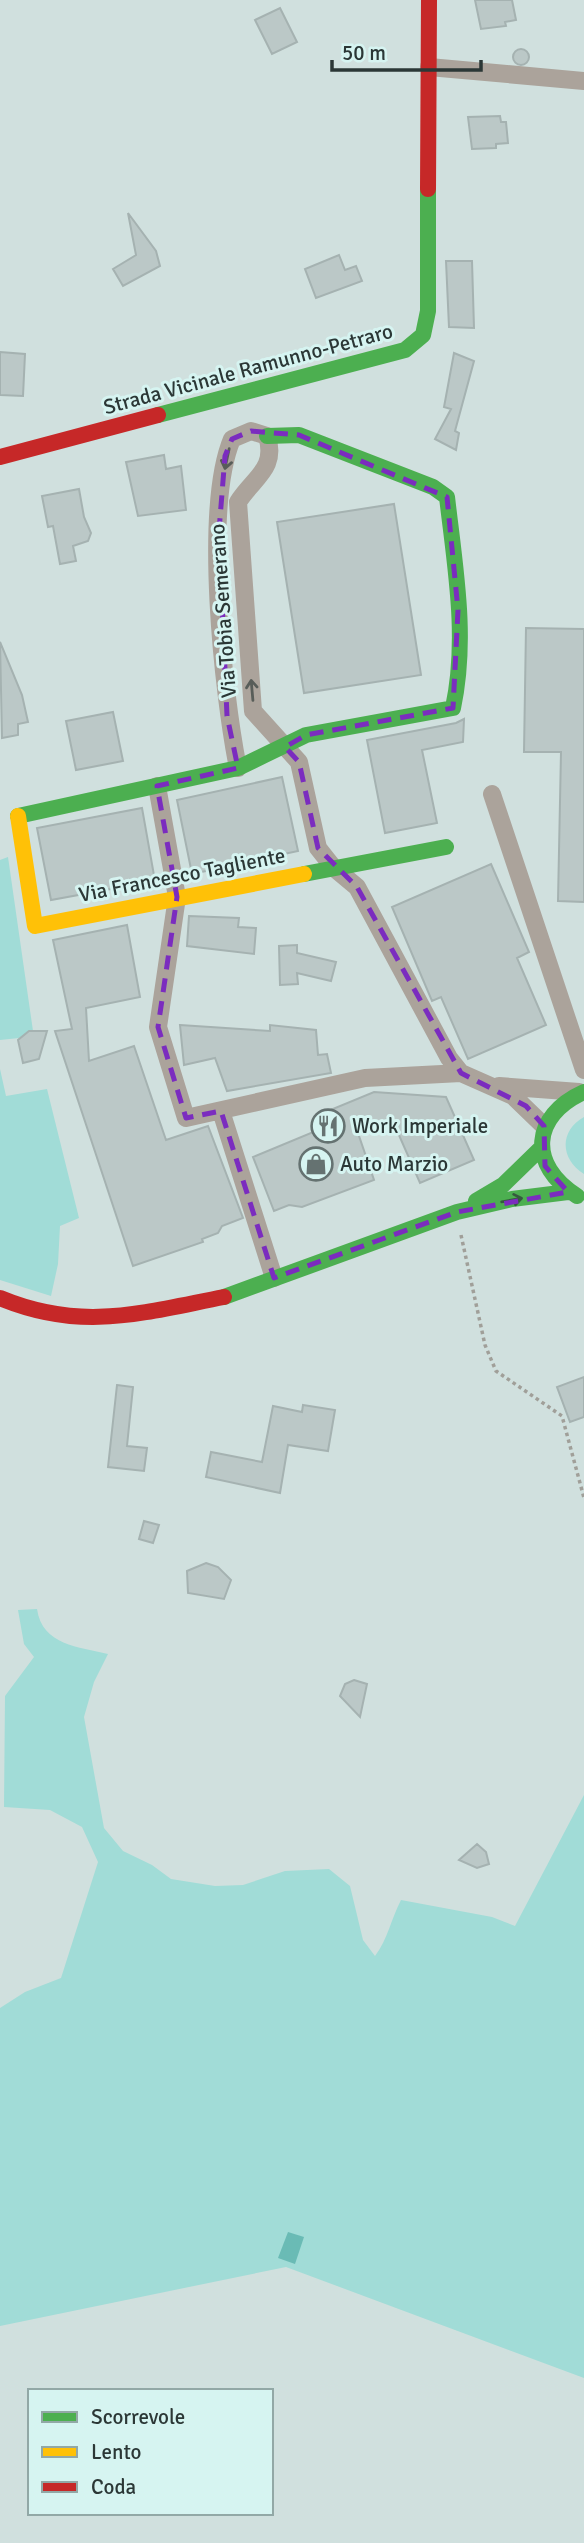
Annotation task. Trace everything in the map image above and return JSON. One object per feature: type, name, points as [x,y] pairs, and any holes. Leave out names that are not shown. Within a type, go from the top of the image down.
[{"type":"street","name":"Strada Vicinale Ramunno-Petraro","points":[[0,457],[405,350],[423,335],[428,312],[429,0]]},
{"type":"street","points":[[429,67],[584,81]]},
{"type":"street","name":"Via Tobia Semerano","points":[[238,768],[227,716],[220,519],[225,456],[232,439],[251,431],[267,436],[271,449],[267,469],[250,483],[238,502],[253,711],[299,762],[318,848],[333,867],[356,887],[449,1058],[461,1073],[513,1096],[544,1126]]},
{"type":"street","points":[[267,436],[299,435],[433,487],[447,497],[458,610],[458,691],[453,708],[306,735],[238,768],[157,786],[177,897],[158,1027],[186,1118],[365,1078],[461,1073]]},
{"type":"street","name":"Via Francesco Tagliente","points":[[157,786],[16,816],[35,926],[446,847]]},
{"type":"street","points":[[492,794],[584,1070]]},
{"type":"street","name":"Via Tobia Semerano","points":[[485,1085],[583,1092]]},
{"type":"street","points":[[583,1092],[565,1099],[552,1111],[544,1126],[540,1149],[545,1166],[554,1181],[568,1192],[584,1198]]},
{"type":"street","points":[[221,1111],[274,1278]]},
{"type":"street","points":[[457,1212],[503,1185],[540,1149]]},
{"type":"street","points":[[0,1298],[27,1309],[70,1318],[121,1317],[227,1296],[457,1212],[512,1199],[568,1192]]},
{"type":"path","points":[[457,1212],[485,1345],[496,1371],[562,1416],[584,1498]]},
{"type":"highlighted area","points":[[251,431],[299,435],[447,497],[458,610],[453,708],[306,735],[285,747],[299,762],[318,848],[357,887],[461,1073],[526,1106],[544,1126],[545,1166],[568,1192],[457,1212],[274,1278],[221,1111],[186,1118],[158,1027],[177,897],[157,786],[238,768],[227,716],[219,531],[225,456],[232,439]]},
{"type":"shaded area","points":[[8,857],[33,1031],[19,1038],[0,1040],[0,860]]},
{"type":"shaded area","points":[[0,1069],[6,1096],[47,1089],[79,1218],[60,1226],[58,1264],[51,1296],[0,1280]]},
{"type":"shaded area","points":[[584,1117],[584,1174],[570,1161],[566,1145],[570,1130]]},
{"type":"shaded area","points":[[37,1609],[40,1621],[54,1637],[74,1646],[108,1654],[94,1682],[84,1717],[104,1828],[123,1851],[152,1865],[171,1879],[215,1886],[243,1885],[285,1871],[329,1869],[350,1886],[363,1940],[375,1956],[401,1900],[492,1917],[515,1926],[584,1795],[584,2378],[286,2267],[0,2326],[0,2008],[25,1992],[61,1978],[98,1862],[82,1827],[50,1810],[4,1807],[5,1696],[34,1657],[24,1644],[18,1610]]},
{"type":"shaded area","points":[[288,2232],[304,2237],[295,2264],[278,2258]]},
{"type":"building","points":[[475,0],[512,0],[516,20],[505,22],[506,26],[481,29]]},
{"type":"building","points":[[280,8],[297,42],[272,54],[255,20]]},
{"type":"building","points":[[521,49],[527,51],[527,63],[521,65],[515,63],[513,57],[515,51]]},
{"type":"building","points":[[500,116],[501,122],[506,122],[508,143],[496,144],[496,148],[472,149],[468,117]]},
{"type":"building","points":[[128,213],[156,251],[160,266],[123,286],[113,269],[136,255]]},
{"type":"building","points":[[339,255],[345,270],[356,266],[362,281],[316,298],[305,269]]},
{"type":"building","points":[[446,261],[472,261],[474,328],[449,327]]},
{"type":"building","points":[[0,352],[25,354],[23,396],[0,395]]},
{"type":"building","points":[[454,353],[474,361],[455,431],[459,433],[456,450],[435,439],[451,409],[444,407]]},
{"type":"building","points":[[164,455],[166,469],[181,466],[186,510],[138,516],[126,462]]},
{"type":"building","points":[[79,489],[84,517],[91,533],[88,541],[73,546],[76,561],[60,564],[53,526],[48,527],[42,496]]},
{"type":"building","points":[[394,504],[421,675],[304,693],[277,522]]},
{"type":"building","points":[[526,628],[584,629],[584,902],[558,901],[561,752],[524,752]]},
{"type":"building","points":[[0,642],[22,695],[28,722],[18,724],[18,735],[2,738]]},
{"type":"building","points":[[113,712],[123,761],[76,770],[66,721]]},
{"type":"building","points":[[464,719],[463,742],[422,750],[437,823],[385,833],[367,740],[456,723]]},
{"type":"building","points":[[282,777],[298,851],[192,874],[177,800]]},
{"type":"building","points":[[142,808],[155,881],[51,900],[37,828]]},
{"type":"building","points":[[491,864],[529,952],[517,958],[546,1025],[468,1059],[441,997],[432,1001],[392,907]]},
{"type":"building","points":[[189,916],[239,918],[238,927],[256,928],[254,954],[187,946]]},
{"type":"building","points":[[127,925],[140,997],[86,1008],[89,1061],[134,1046],[166,1140],[208,1126],[243,1218],[222,1226],[218,1233],[202,1239],[203,1242],[133,1266],[55,1031],[72,1029],[53,940]]},
{"type":"building","points":[[297,945],[297,953],[336,962],[331,981],[297,973],[298,984],[280,985],[279,946]]},
{"type":"building","points":[[180,1025],[270,1031],[270,1025],[316,1030],[318,1055],[327,1054],[331,1073],[227,1091],[215,1058],[184,1065]]},
{"type":"building","points":[[29,1031],[47,1031],[39,1059],[23,1063],[18,1040]]},
{"type":"building","points":[[374,1092],[446,1097],[474,1160],[420,1183],[395,1126],[391,1127],[388,1119],[357,1130],[374,1180],[302,1207],[289,1205],[274,1211],[253,1157],[328,1126],[323,1113]]},
{"type":"building","points":[[584,1377],[584,1417],[570,1422],[557,1387]]},
{"type":"building","points":[[117,1385],[133,1387],[127,1446],[147,1448],[144,1471],[108,1467]]},
{"type":"building","points":[[303,1405],[335,1410],[328,1451],[288,1445],[280,1493],[206,1477],[211,1452],[262,1462],[273,1406],[302,1412]]},
{"type":"building","points":[[144,1521],[159,1525],[153,1543],[139,1539]]},
{"type":"building","points":[[206,1563],[218,1567],[231,1580],[224,1599],[188,1593],[187,1571]]},
{"type":"building","points":[[354,1680],[367,1684],[360,1717],[340,1696],[345,1684]]},
{"type":"building","points":[[477,1844],[486,1852],[489,1864],[477,1868],[459,1860]]},
{"type":"traffic: fast","points":[[158,415],[405,350],[423,335],[428,311],[428,189]]},
{"type":"traffic: fast","points":[[18,816],[238,768],[306,735],[453,708],[460,655],[460,629],[447,497],[433,487],[299,435],[267,436]]},
{"type":"traffic: fast","points":[[304,874],[446,847]]},
{"type":"traffic: fast","points":[[577,1196],[561,1184],[550,1170],[542,1141],[554,1114],[566,1102],[584,1092]]},
{"type":"traffic: fast","points":[[476,1201],[503,1185],[540,1149]]},
{"type":"traffic: fast","points":[[224,1297],[457,1212],[512,1199],[568,1192]]},
{"type":"traffic: slow","points":[[18,816],[35,926],[304,874]]},
{"type":"traffic: jam","points":[[428,189],[429,0]]},
{"type":"traffic: jam","points":[[0,457],[158,415]]},
{"type":"traffic: jam","points":[[0,1298],[30,1308],[85,1317],[166,1309],[224,1297]]},
{"type":"place","name":"Work Imperiale","points":[[328,1126]]},
{"type":"place","name":"Auto Marzio","points":[[316,1164]]}]
